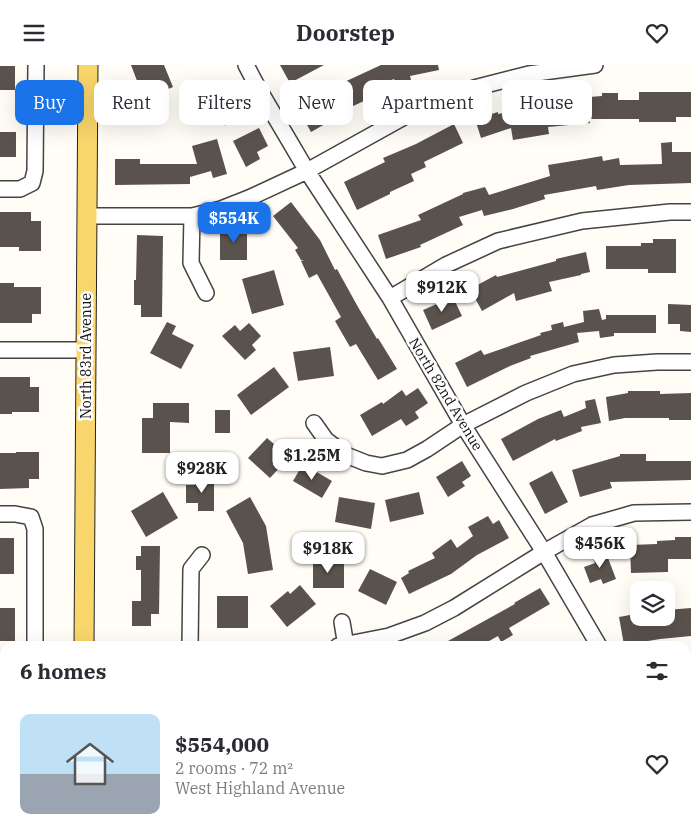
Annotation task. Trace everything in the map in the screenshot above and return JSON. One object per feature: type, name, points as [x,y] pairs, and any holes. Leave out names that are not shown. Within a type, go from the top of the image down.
[{"type":"main road","name":"North 83rd Avenue","points":[[84,641],[88,65]]},
{"type":"street","points":[[0,189],[20,189],[32,183],[35,171],[36,65]]},
{"type":"street","name":"North 82nd Avenue","points":[[246,65],[307,171],[390,298],[463,425],[544,552],[596,641]]},
{"type":"street","points":[[87,216],[192,216],[221,209],[307,171],[406,116],[474,88],[529,75],[595,65]]},
{"type":"street","points":[[390,298],[446,265],[498,241],[582,221],[670,212],[691,212]]},
{"type":"street","points":[[192,216],[191,263],[206,293]]},
{"type":"street","points":[[0,350],[87,350]]},
{"type":"street","points":[[314,423],[326,440],[346,455],[366,463],[382,466],[407,460],[463,425],[526,393],[573,374],[614,365],[691,362]]},
{"type":"street","points":[[366,641],[388,636],[425,623],[454,608],[544,552],[592,525],[634,513],[691,511]]},
{"type":"street","points":[[0,514],[31,517],[35,529],[34,641]]},
{"type":"street","points":[[190,641],[191,569],[202,555]]},
{"type":"street","points":[[342,622],[343,641]]},
{"type":"building","points":[[131,65],[164,65],[173,87],[169,89],[169,80],[137,80]]},
{"type":"building","points":[[280,65],[324,65],[296,80],[288,80]]},
{"type":"building","points":[[381,65],[438,65],[439,70],[410,76],[411,80],[363,80],[363,101],[353,106],[353,80],[349,80]]},
{"type":"building","points":[[0,66],[15,66],[15,90],[0,90]]},
{"type":"building","points":[[639,92],[691,92],[691,117],[676,117],[676,122],[639,122],[639,119],[592,119],[592,97],[602,96],[602,93],[618,93],[618,100],[639,100]]},
{"type":"building","points":[[498,112],[498,114],[502,113],[502,125],[569,125],[548,127],[549,134],[513,140],[511,128],[481,138],[477,125],[492,125],[492,114]]},
{"type":"building","points":[[307,125],[323,125],[311,132]]},
{"type":"building","points":[[452,125],[454,125],[463,143],[424,162],[426,167],[411,174],[414,181],[357,210],[344,182],[385,162],[383,158],[416,144]]},
{"type":"building","points":[[259,128],[268,146],[257,152],[260,159],[246,167],[233,141]]},
{"type":"building","points":[[0,132],[16,132],[16,157],[0,157]]},
{"type":"building","points":[[217,139],[227,174],[213,178],[211,171],[190,177],[190,184],[115,185],[115,159],[140,159],[140,164],[197,164],[192,146]]},
{"type":"building","points":[[672,142],[672,152],[691,152],[691,183],[629,185],[597,190],[596,186],[544,195],[545,199],[484,216],[482,210],[459,217],[463,225],[420,245],[421,247],[386,259],[378,235],[421,220],[418,215],[463,193],[485,187],[489,195],[550,176],[548,165],[602,156],[603,161],[619,158],[620,165],[662,164],[661,143]]},
{"type":"building","points":[[291,202],[320,240],[335,270],[337,269],[377,339],[397,369],[378,380],[356,344],[350,347],[335,321],[341,317],[317,274],[309,278],[301,261],[304,260],[301,260],[295,250],[298,248],[273,216]]},
{"type":"building","points":[[0,212],[31,212],[31,221],[41,221],[41,251],[19,251],[19,247],[0,247]]},
{"type":"building","points":[[220,228],[247,228],[247,260],[220,260]]},
{"type":"building","points":[[137,235],[163,236],[162,317],[141,317],[141,305],[134,305]]},
{"type":"building","points":[[653,239],[676,239],[676,273],[648,273],[648,269],[606,269],[606,246],[641,246],[641,243],[653,243]]},
{"type":"building","points":[[586,252],[590,272],[549,282],[552,291],[516,301],[514,293],[482,311],[470,289],[496,275],[497,277]]},
{"type":"building","points":[[274,270],[284,305],[252,314],[242,279]]},
{"type":"building","points":[[0,283],[14,283],[14,287],[41,287],[41,314],[32,314],[32,323],[0,323]]},
{"type":"building","points":[[453,297],[462,316],[432,330],[423,310]]},
{"type":"building","points":[[668,304],[691,305],[691,332],[680,331],[680,324],[668,324]]},
{"type":"building","points":[[599,309],[602,320],[606,319],[606,315],[656,315],[656,333],[614,333],[614,336],[600,338],[599,331],[577,333],[579,342],[530,356],[531,358],[467,387],[455,363],[481,350],[484,355],[541,335],[540,333],[552,330],[551,325],[563,322],[564,327],[584,322],[583,311]]},
{"type":"building","points":[[167,322],[176,326],[172,334],[194,345],[181,369],[150,353]]},
{"type":"building","points":[[249,323],[261,336],[252,345],[256,350],[245,360],[222,336],[235,325],[240,331]]},
{"type":"building","points":[[330,347],[334,376],[298,381],[293,352]]},
{"type":"building","points":[[274,367],[289,387],[251,415],[237,395]]},
{"type":"building","points":[[0,377],[30,377],[30,387],[39,387],[39,412],[0,414]]},
{"type":"building","points":[[418,388],[428,403],[415,412],[419,418],[406,426],[401,419],[372,436],[360,415],[382,402],[383,404],[402,390],[406,396]]},
{"type":"building","points":[[628,391],[660,391],[660,394],[691,393],[691,420],[625,418],[609,421],[606,397],[628,393]]},
{"type":"building","points":[[595,399],[601,423],[581,427],[582,431],[556,441],[555,439],[513,461],[501,439],[538,419],[561,410],[564,417],[586,408],[585,401]]},
{"type":"building","points":[[153,403],[189,403],[189,423],[170,422],[170,453],[142,453],[142,418],[153,418]]},
{"type":"building","points":[[215,410],[230,410],[230,433],[215,433]]},
{"type":"building","points":[[267,438],[281,450],[274,457],[282,465],[270,478],[248,458]]},
{"type":"building","points":[[39,452],[39,479],[29,479],[29,488],[0,489],[0,453]]},
{"type":"building","points":[[214,454],[230,454],[230,468],[214,468]]},
{"type":"building","points":[[620,454],[646,454],[646,461],[691,461],[691,480],[610,482],[612,488],[580,497],[572,470],[620,456]]},
{"type":"building","points":[[462,461],[471,476],[462,482],[465,486],[448,497],[436,477]]},
{"type":"building","points":[[303,464],[332,481],[322,498],[293,481]]},
{"type":"building","points":[[552,471],[568,502],[545,514],[529,483]]},
{"type":"building","points":[[195,478],[214,478],[214,511],[198,511],[198,503],[186,503],[186,485],[195,485]]},
{"type":"building","points":[[163,492],[178,518],[146,537],[131,511]]},
{"type":"building","points":[[419,492],[424,514],[390,522],[385,500]]},
{"type":"building","points":[[250,497],[266,526],[273,570],[248,574],[243,543],[226,511]]},
{"type":"building","points":[[339,497],[375,503],[371,529],[335,522]]},
{"type":"building","points":[[488,516],[493,524],[499,520],[509,538],[477,555],[451,574],[409,594],[401,578],[409,573],[408,571],[435,558],[432,553],[451,539],[457,548],[473,536],[468,527]]},
{"type":"building","points":[[675,537],[691,537],[691,559],[668,559],[668,572],[631,573],[630,545],[657,544],[657,541],[675,540]]},
{"type":"building","points":[[0,538],[14,538],[14,574],[0,574]]},
{"type":"building","points":[[141,546],[160,546],[159,614],[151,614],[151,626],[132,626],[132,601],[141,601],[141,570],[136,570],[136,556],[141,556]]},
{"type":"building","points":[[605,550],[616,579],[603,584],[601,579],[590,583],[584,567],[595,563],[592,555]]},
{"type":"building","points":[[313,560],[344,560],[344,588],[313,588]]},
{"type":"building","points":[[370,569],[397,582],[386,605],[358,591]]},
{"type":"building","points":[[300,585],[316,604],[287,627],[270,606],[288,591],[290,594]]},
{"type":"building","points":[[540,588],[550,604],[509,628],[513,635],[503,641],[500,641],[498,636],[489,641],[448,641],[515,604]]},
{"type":"building","points":[[217,596],[248,596],[248,628],[217,628]]},
{"type":"building","points":[[0,608],[15,608],[15,641],[0,641]]},
{"type":"building","points":[[691,608],[691,636],[648,641],[623,641],[619,617],[630,615],[630,626],[675,626],[675,609]]}]
